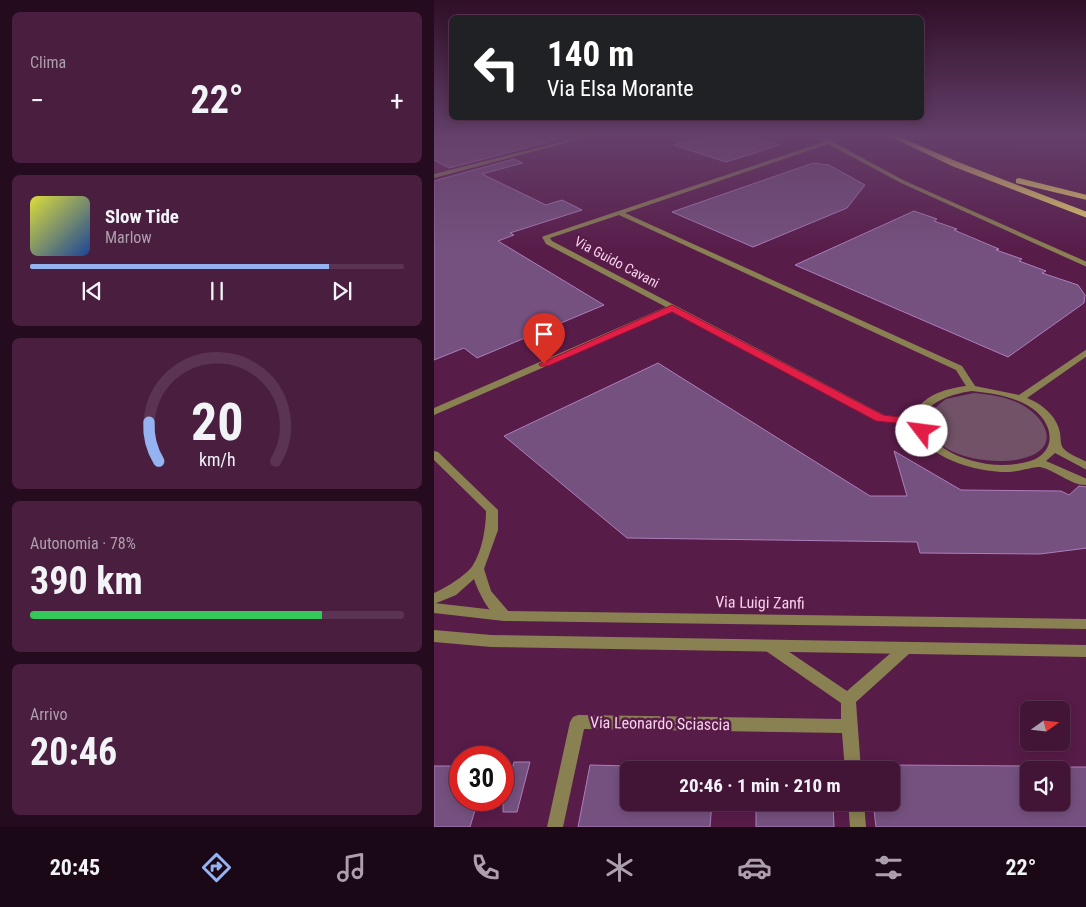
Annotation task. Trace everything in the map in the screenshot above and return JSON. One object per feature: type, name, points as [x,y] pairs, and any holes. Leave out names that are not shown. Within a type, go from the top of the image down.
[{"type":"highway","points":[[982,175],[1086,215]]},
{"type":"highway","points":[[999,175],[1086,208]]},
{"type":"highway","points":[[1000,175],[1045,189],[1086,198]]},
{"type":"street","points":[[618,212],[731,175]]},
{"type":"street","points":[[889,175],[1086,265]]},
{"type":"street","points":[[618,212],[958,368],[972,388]]},
{"type":"street","name":"Via Guido Cavani","points":[[618,212],[546,237],[549,242],[880,418],[919,422]]},
{"type":"street","points":[[434,412],[672,308]]},
{"type":"street","points":[[1020,398],[1086,350]]},
{"type":"street","points":[[972,388],[998,391],[1020,398],[1031,404],[1048,418],[1056,435],[1055,443],[1047,456],[1037,462],[1005,469],[977,466],[962,461],[941,452],[930,443],[922,431],[919,422],[921,410],[929,400],[952,390],[972,388]]},
{"type":"street","points":[[1055,443],[1060,452],[1086,467]]},
{"type":"street","points":[[434,454],[492,510],[492,530],[478,569],[451,591],[434,599]]},
{"type":"street","points":[[1037,462],[1055,468],[1084,482]]},
{"type":"street","points":[[478,569],[485,593],[504,616]]},
{"type":"street","name":"Via Luigi Zanfi","points":[[434,608],[504,616],[1086,624]]},
{"type":"street","points":[[434,636],[491,641],[1086,651]]},
{"type":"street","points":[[771,647],[848,700]]},
{"type":"street","points":[[852,761],[848,700],[904,649]]},
{"type":"street","name":"Via Leonardo Sciascia","points":[[555,827],[578,722],[849,726]]},
{"type":"street","points":[[857,811],[858,827]]},
{"type":"shaded area","points":[[974,393],[992,395],[1019,403],[1034,413],[1040,420],[1047,439],[1038,452],[1019,459],[994,461],[968,457],[945,448],[931,433],[930,412],[946,399]]},
{"type":"building","points":[[457,175],[483,175],[546,205],[562,200],[582,210],[510,233],[514,235],[498,241],[604,305],[477,358],[464,348],[434,360],[434,181]]},
{"type":"building","points":[[780,175],[846,175],[865,185],[847,208],[753,247],[672,212]]},
{"type":"building","points":[[914,211],[937,219],[934,221],[957,229],[954,230],[999,249],[996,250],[1022,259],[1019,261],[1046,271],[1042,273],[1078,285],[1085,295],[1084,303],[1008,357],[795,265]]},
{"type":"building","points":[[658,363],[870,496],[907,496],[894,451],[961,490],[1061,491],[1069,495],[1079,486],[1087,487],[1087,548],[1040,554],[920,553],[917,542],[627,538],[504,436]]},
{"type":"building","points":[[514,762],[530,762],[517,812],[503,812],[514,811]]},
{"type":"building","points":[[590,765],[620,766],[620,811],[711,811],[710,827],[578,827]]},
{"type":"building","points":[[900,765],[1020,766],[1020,811],[1070,811],[1070,767],[1087,767],[1087,827],[876,827],[874,811],[900,811]]},
{"type":"building","points":[[434,766],[449,766],[449,811],[475,811],[470,827],[434,827]]},
{"type":"building","points":[[756,811],[833,811],[834,827],[756,827]]},
{"type":"route","points":[[544,364],[672,308],[880,418],[919,422],[922,431]]}]
